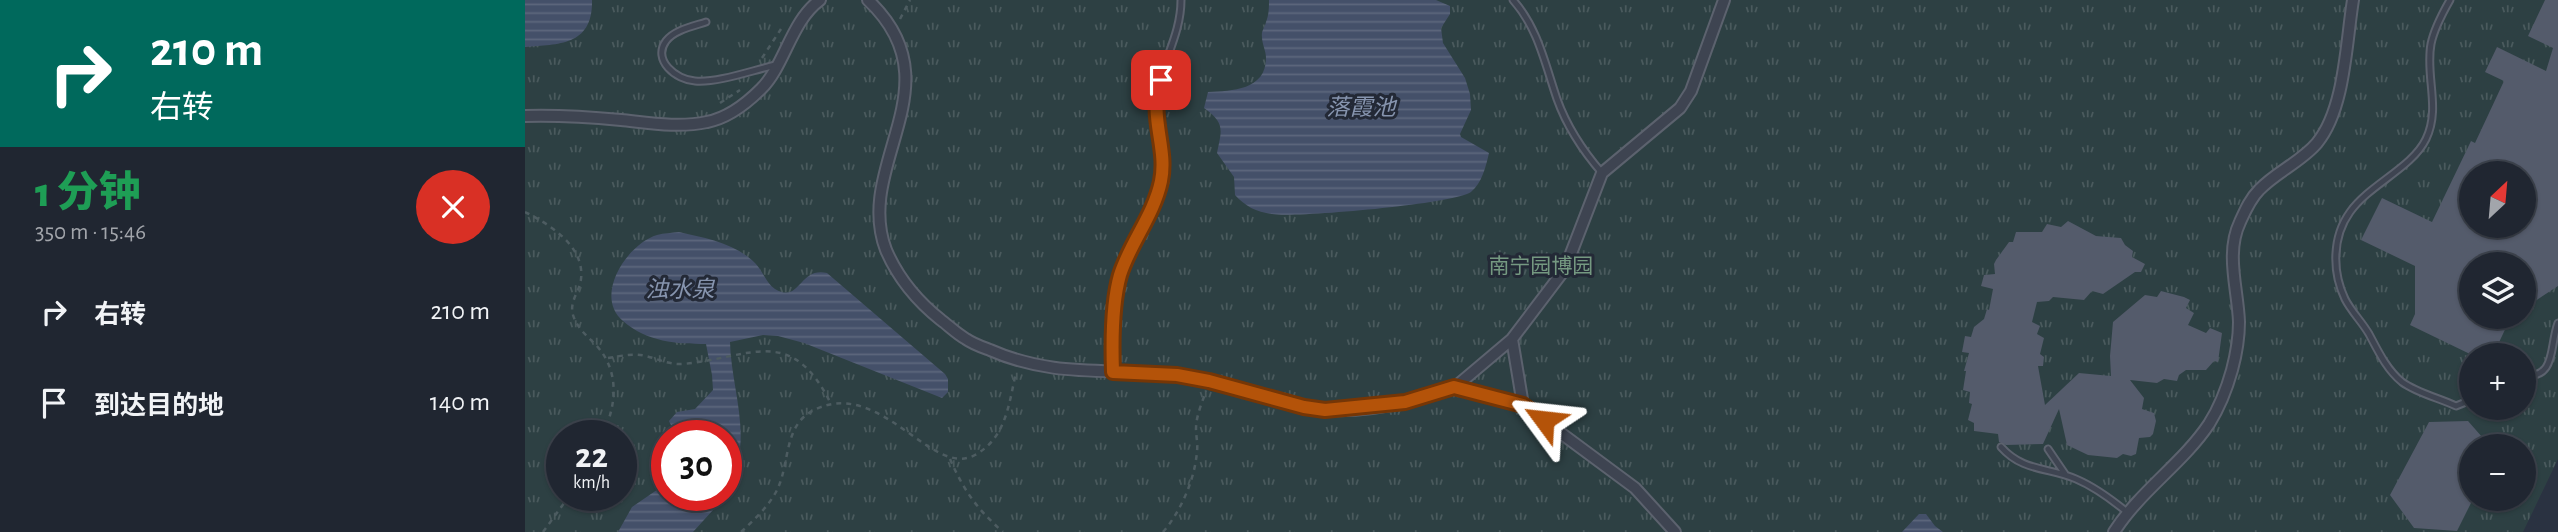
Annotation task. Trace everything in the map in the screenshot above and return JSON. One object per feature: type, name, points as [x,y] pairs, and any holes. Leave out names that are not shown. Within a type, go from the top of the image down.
[{"type":"street","points":[[525,116],[566,115],[676,125],[709,122],[736,110],[763,87],[796,29],[820,0]]},
{"type":"street","points":[[868,0],[878,9],[901,48],[905,89],[902,119],[883,181],[880,219],[886,248],[903,282],[929,311],[968,341],[1018,362],[1068,371],[1177,375],[1325,410],[1405,402],[1454,387],[1512,339],[1565,269],[1602,173],[1680,108],[1691,91],[1724,0]]},
{"type":"street","points":[[2114,532],[2127,512],[2195,441],[2210,422],[2220,401],[2232,370],[2237,347],[2239,322],[2233,248],[2238,226],[2258,191],[2316,144],[2326,129],[2336,105],[2353,0]]},
{"type":"street","points":[[1512,339],[1523,405]]},
{"type":"street","points":[[1454,387],[1523,405],[1635,488],[1675,532]]},
{"type":"lane","points":[[1113,372],[1112,349],[1120,277],[1156,200],[1161,182],[1162,154],[1157,91],[1176,37],[1181,0]]},
{"type":"lane","points":[[1513,0],[1524,12],[1537,37],[1558,102],[1576,139],[1602,173]]},
{"type":"lane","points":[[2449,0],[2431,44],[2434,95],[2432,125],[2425,142],[2394,172],[2364,194],[2347,215],[2338,235],[2335,256],[2339,285],[2346,302],[2387,366],[2402,382],[2459,404]]},
{"type":"lane","points":[[706,22],[673,34],[665,41],[662,53],[672,74],[695,82],[776,65]]},
{"type":"lane","points":[[2536,376],[2544,372],[2550,363],[2553,337],[2558,323]]},
{"type":"lane","points":[[2001,447],[2008,455],[2021,462],[2052,473],[2065,474],[2102,493],[2127,512]]},
{"type":"lane","points":[[2048,449],[2065,474]]},
{"type":"path","points":[[893,31],[909,0]]},
{"type":"path","points":[[525,212],[562,236],[574,250],[581,267],[573,316],[582,331],[607,358],[614,374],[612,410],[608,420]]},
{"type":"path","points":[[607,358],[630,354],[674,364],[740,352],[773,351],[795,359],[812,373],[831,404]]},
{"type":"path","points":[[741,532],[766,508],[776,492],[791,436],[806,414],[831,404],[845,403],[865,407],[884,415],[950,459],[966,460],[984,450],[997,437],[1006,417],[1018,362]]},
{"type":"path","points":[[1163,532],[1185,495],[1195,470],[1198,449],[1196,428],[1209,381]]},
{"type":"path","points":[[950,459],[962,486],[981,512],[1003,532]]},
{"type":"path","points":[[543,532],[558,511]]},
{"type":"green space","name":"南宁园博园","points":[[525,0],[2558,0],[2558,459],[2536,505],[2536,434],[2459,434],[2459,511],[2533,511],[2523,532],[525,532]]},
{"type":"water","points":[[525,0],[592,0],[591,15],[587,26],[572,40],[525,47]]},
{"type":"water","name":"落霞池","points":[[1269,0],[1436,0],[1450,6],[1450,14],[1441,28],[1443,43],[1465,78],[1470,94],[1471,110],[1460,134],[1489,153],[1483,174],[1475,188],[1459,197],[1436,201],[1311,214],[1266,213],[1251,208],[1239,199],[1235,195],[1234,177],[1217,153],[1221,132],[1219,123],[1204,108],[1208,92],[1246,87],[1260,77],[1266,58],[1262,35],[1268,17]]},
{"type":"water","name":"浊水泉","points":[[679,232],[719,242],[747,256],[772,287],[784,292],[795,289],[810,275],[827,273],[945,374],[948,379],[948,392],[942,398],[804,343],[763,335],[730,342],[740,420],[670,420],[677,412],[695,409],[713,390],[706,344],[652,338],[623,321],[611,298],[617,272],[625,260],[646,240],[657,235]]},
{"type":"water","points":[[651,494],[651,511],[712,511],[693,532],[618,532],[630,511],[637,511],[637,504]]},
{"type":"water","points":[[1919,514],[1926,514],[1943,532],[1902,532]]},
{"type":"building","points":[[2545,0],[2558,0],[2558,286],[2536,300],[2536,252],[2459,252],[2459,329],[2505,329],[2499,343],[2459,343],[2459,349],[2410,325],[2415,314],[2415,266],[2361,240],[2382,198],[2432,222],[2459,166],[2459,238],[2536,238],[2536,161],[2461,161],[2471,141],[2475,143],[2504,81],[2485,72],[2497,47],[2546,71],[2553,48],[2528,36]]},
{"type":"building","points":[[2068,221],[2096,236],[2121,238],[2133,251],[2132,257],[2145,264],[2141,272],[2135,272],[2103,294],[2092,291],[2084,300],[2053,297],[2049,301],[2037,302],[2032,322],[2040,326],[2037,334],[2044,338],[2040,354],[2044,357],[2043,366],[2038,366],[2045,405],[2079,373],[2111,376],[2113,322],[2145,295],[2157,297],[2161,291],[2184,297],[2190,300],[2186,308],[2194,313],[2188,325],[2206,333],[2210,328],[2222,333],[2218,362],[2214,361],[2206,370],[2186,370],[2179,375],[2177,381],[2164,379],[2157,383],[2130,380],[2144,398],[2142,409],[2154,413],[2156,421],[2153,434],[2139,438],[2136,454],[2131,456],[2123,454],[2117,458],[2088,455],[2067,445],[2059,409],[2043,444],[2006,445],[1999,442],[1998,434],[1974,431],[1974,423],[1968,420],[1972,404],[1969,403],[1970,392],[1963,390],[1969,353],[1962,352],[1965,336],[1971,337],[1974,327],[1984,319],[1987,309],[1989,310],[1993,289],[1981,286],[1984,275],[1995,274],[1996,260],[2009,242],[2013,242],[2016,232],[2042,232],[2047,224],[2061,227]]},
{"type":"building","points":[[2468,421],[2479,434],[2459,434],[2459,511],[2467,511],[2457,531],[2414,528],[2390,495],[2429,422]]},
{"type":"route","points":[[1161,80],[1157,91],[1156,123],[1163,171],[1156,200],[1120,277],[1112,349],[1113,372],[1177,375],[1325,410],[1405,402],[1454,387],[1523,405],[1544,420]]}]
